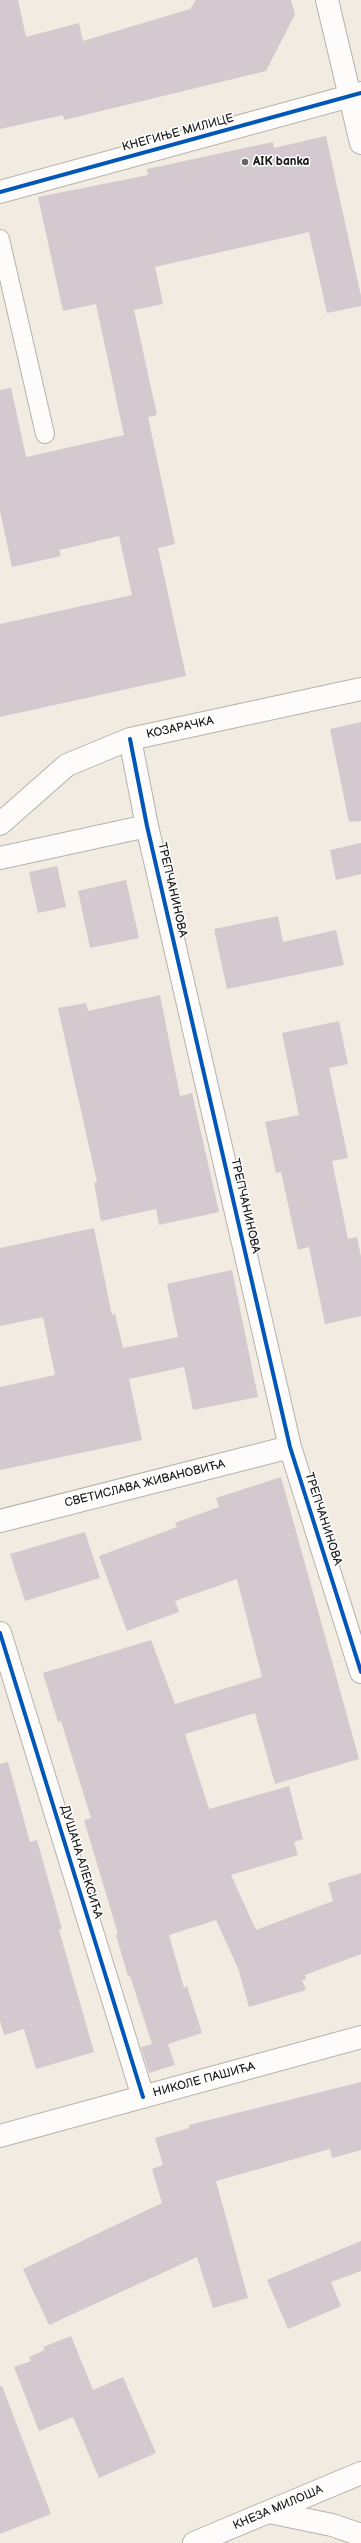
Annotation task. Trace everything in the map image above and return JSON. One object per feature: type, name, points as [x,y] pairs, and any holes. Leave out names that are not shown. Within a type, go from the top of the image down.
[{"type":"street","points":[[327,0],[355,95],[361,143]]},
{"type":"street","name":"КНЕГИЊЕ МИЛИЦЕ","points":[[0,192],[355,95]]},
{"type":"street","name":"КОЗАРАЧКА","points":[[0,824],[67,765],[130,738],[361,689]]},
{"type":"street","name":"ТРЕПЧАНИНОВА","points":[[130,738],[147,826],[290,1447],[361,1672]]},
{"type":"street","points":[[0,858],[147,826]]},
{"type":"street","name":"СВЕТИСЛАВА ЖИВАНОВИЋА","points":[[0,1521],[290,1447]]},
{"type":"street","name":"ДУШАНА АЛЕКСИЋА","points":[[0,1633],[143,2097]]},
{"type":"street","name":"НИКОЛЕ ПАШИЋА","points":[[0,2136],[361,2037]]},
{"type":"street","name":"КНЕЗА МИЛОША","points":[[194,2543],[361,2474]]},
{"type":"street","points":[[269,2512],[332,2525],[361,2535]]},
{"type":"lane","points":[[0,239],[45,434]]},
{"type":"building","points":[[0,0],[18,0],[26,37],[79,23],[83,41],[190,9],[196,0],[291,0],[295,14],[266,71],[64,120],[63,115],[0,129]]},
{"type":"building","points":[[326,136],[361,296],[361,306],[327,313],[309,232],[155,267],[163,304],[134,310],[157,415],[148,417],[175,544],[158,548],[186,676],[0,717],[0,624],[132,595],[119,536],[59,550],[61,556],[12,567],[0,511],[0,390],[11,388],[26,457],[124,435],[96,304],[63,311],[38,197],[148,175],[147,169],[273,142],[274,148]]},
{"type":"building","points":[[361,722],[361,821],[349,822],[330,729]]},
{"type":"building","points":[[361,843],[361,874],[336,880],[330,850]]},
{"type":"building","points":[[57,866],[66,907],[38,913],[29,872]]},
{"type":"building","points":[[126,880],[139,938],[90,948],[78,891]]},
{"type":"building","points":[[278,916],[283,942],[336,930],[344,965],[227,989],[214,929]]},
{"type":"building","points":[[160,995],[180,1096],[192,1093],[219,1212],[159,1225],[156,1209],[101,1221],[94,1183],[97,1182],[58,1008],[86,1003],[88,1011]]},
{"type":"building","points":[[339,1021],[348,1064],[329,1068],[348,1158],[332,1161],[348,1239],[357,1237],[361,1257],[361,1316],[325,1324],[309,1247],[298,1250],[281,1172],[276,1173],[265,1122],[299,1115],[282,1033]]},
{"type":"building","points":[[94,1228],[112,1315],[115,1314],[123,1348],[178,1337],[167,1284],[232,1270],[258,1397],[193,1410],[184,1367],[129,1379],[142,1440],[0,1470],[0,1387],[55,1375],[43,1317],[0,1326],[0,1248]]},
{"type":"building","points":[[281,1477],[359,1759],[275,1784],[255,1713],[185,1734],[209,1809],[289,1786],[303,1839],[294,1842],[298,1855],[231,1875],[256,1930],[333,1901],[328,1883],[361,1873],[361,1954],[305,1975],[306,1979],[302,1980],[306,1990],[249,2007],[238,1968],[216,1920],[169,1935],[184,1988],[187,1986],[202,2033],[168,2044],[175,2065],[149,2073],[141,2047],[152,2044],[130,1976],[128,1976],[116,1935],[118,1934],[84,1820],[91,1818],[61,1721],[58,1722],[43,1673],[151,1640],[175,1704],[262,1677],[237,1579],[175,1601],[179,1612],[127,1631],[99,1556],[177,1527],[175,1523],[219,1507],[216,1498]]},
{"type":"building","points":[[85,1532],[100,1578],[25,1601],[10,1554]]},
{"type":"building","points":[[8,1762],[30,1842],[37,1840],[62,1929],[59,1930],[94,2052],[36,2069],[24,2029],[4,2035],[0,2021],[0,1764]]},
{"type":"building","points":[[361,2082],[361,2150],[332,2158],[330,2149],[216,2181],[248,2298],[213,2308],[197,2257],[49,2325],[23,2269],[162,2203],[152,2169],[163,2165],[155,2138],[189,2128],[189,2125]]},
{"type":"building","points":[[361,2241],[361,2271],[331,2282],[341,2306],[288,2329],[267,2280]]},
{"type":"building","points":[[71,2336],[93,2390],[123,2377],[156,2453],[99,2478],[73,2417],[39,2431],[14,2367],[31,2361],[29,2357],[45,2350],[43,2347]]},
{"type":"building","points":[[0,2386],[2,2386],[51,2514],[0,2534]]},
{"type":"cycle path","points":[[0,192],[361,93]]},
{"type":"cycle path","points":[[130,739],[147,826],[290,1447],[361,1672]]},
{"type":"cycle path","points":[[0,1633],[143,2097]]},
{"type":"place","name":"AIK banka","points":[[245,162]]}]
